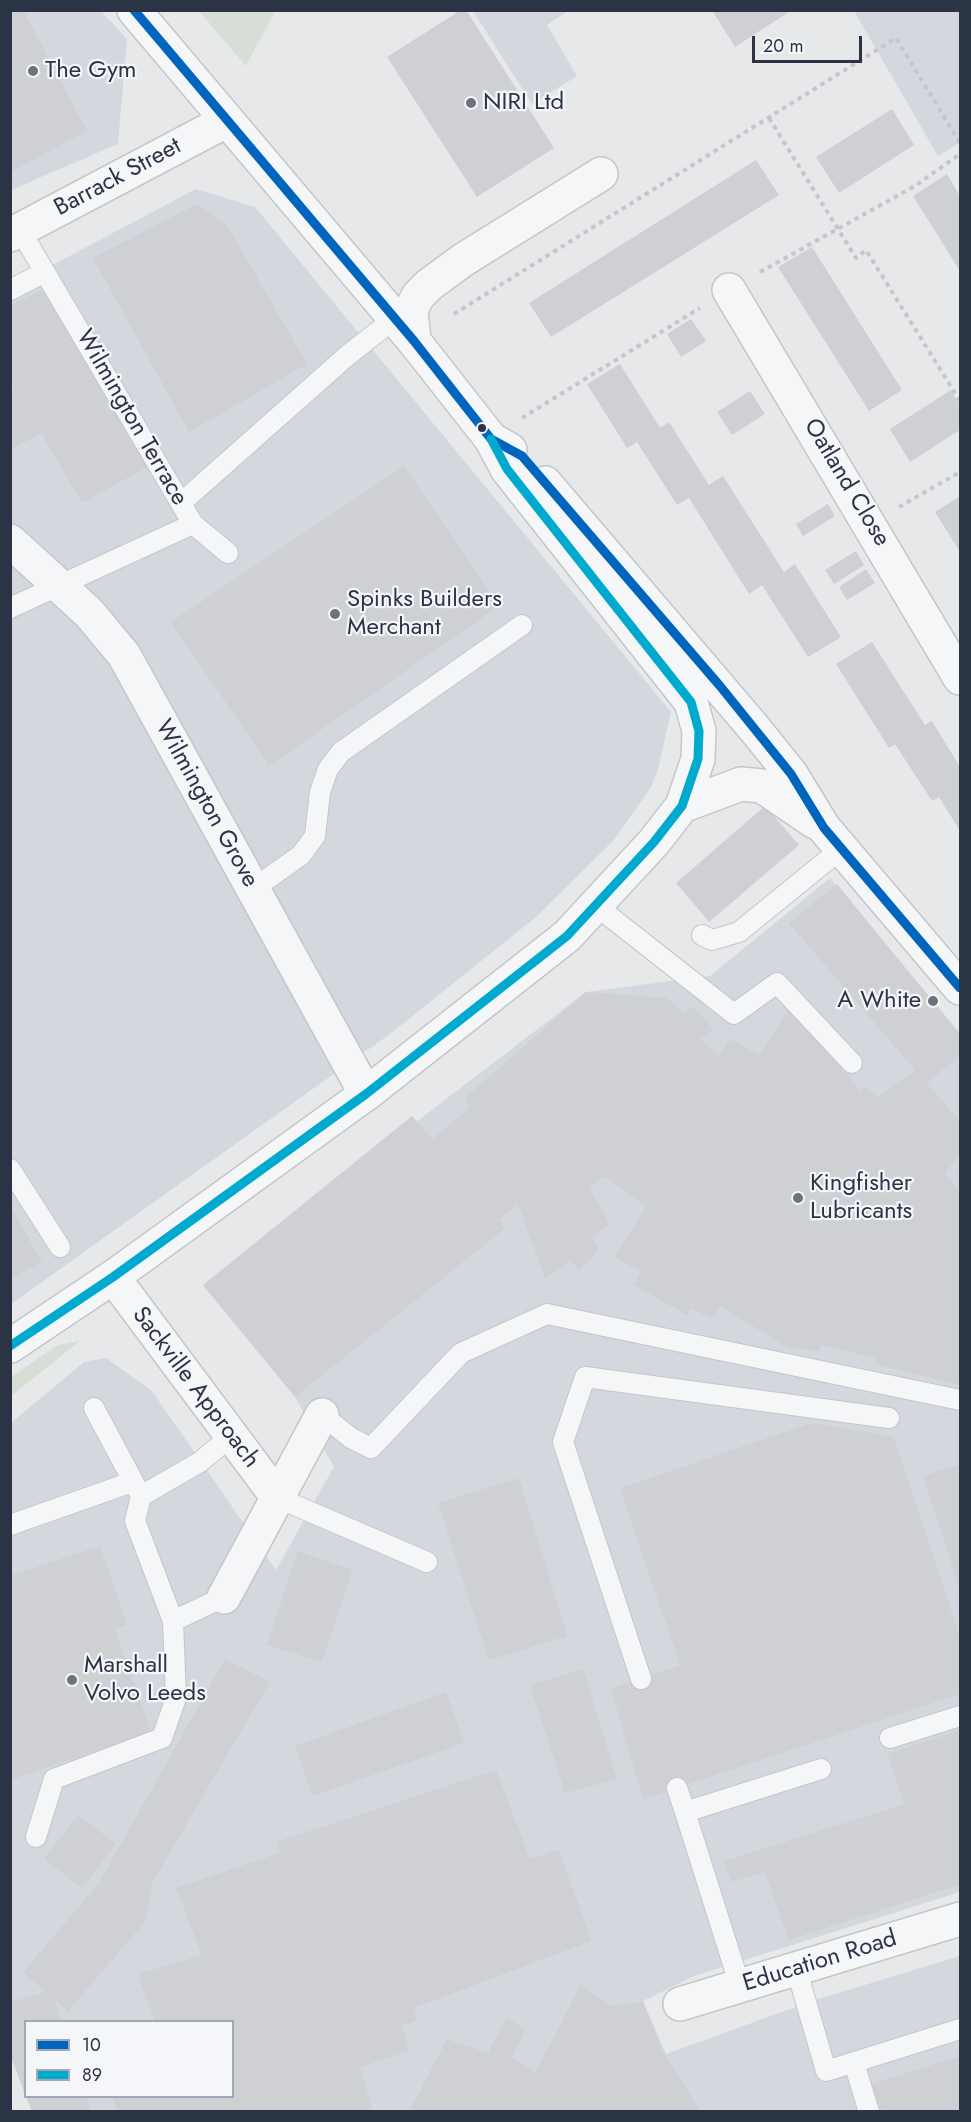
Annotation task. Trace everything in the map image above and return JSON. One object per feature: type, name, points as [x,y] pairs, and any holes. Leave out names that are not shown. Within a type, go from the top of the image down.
[{"type":"street","points":[[10,1346],[113,1277],[366,1094],[567,936],[654,842],[682,806],[698,759],[699,731],[691,702],[507,469],[491,439],[404,330],[134,10]]},
{"type":"street","name":"Barrack Street","points":[[15,232],[226,121]]},
{"type":"street","points":[[404,330],[418,296],[429,285],[462,260],[601,174]]},
{"type":"street","name":"Oatland Close","points":[[729,290],[870,523],[960,678]]},
{"type":"street","points":[[491,439],[522,456],[720,686],[791,774],[832,838],[960,988]]},
{"type":"street","name":"Wilmington Grove","points":[[10,541],[60,586],[107,633],[124,655],[366,1094]]},
{"type":"street","points":[[682,806],[741,784],[762,786],[832,838]]},
{"type":"street","name":"Sackville Approach","points":[[113,1277],[278,1498]]},
{"type":"street","name":"Sackville Approach","points":[[224,1597],[322,1416]]},
{"type":"street","name":"Education Road","points":[[680,2004],[797,1971],[960,1919]]},
{"type":"lane","name":"Wilmington Terrace","points":[[15,232],[45,272],[193,524],[228,553]]},
{"type":"lane","points":[[10,290],[45,272]]},
{"type":"lane","points":[[181,503],[348,355],[404,330]]},
{"type":"lane","points":[[10,608],[193,524]]},
{"type":"lane","points":[[253,889],[302,855],[315,836],[320,792],[328,769],[341,752],[522,625]]},
{"type":"lane","points":[[702,935],[712,940],[739,932],[832,838]]},
{"type":"lane","points":[[595,905],[734,1014],[777,983],[852,1063]]},
{"type":"lane","points":[[10,1169],[60,1247]]},
{"type":"lane","points":[[322,1416],[351,1438],[371,1448],[461,1353],[547,1314],[960,1400]]},
{"type":"lane","points":[[641,1679],[563,1442],[585,1377],[889,1418]]},
{"type":"lane","points":[[36,1837],[54,1779],[162,1738],[176,1698],[173,1621],[135,1521],[136,1489],[94,1408]]},
{"type":"lane","points":[[10,1525],[136,1489],[200,1462],[231,1436]]},
{"type":"lane","points":[[278,1498],[427,1562]]},
{"type":"lane","points":[[173,1621],[224,1597]]},
{"type":"lane","points":[[890,1738],[960,1716]]},
{"type":"lane","points":[[685,1812],[821,1769]]},
{"type":"lane","points":[[677,1788],[740,1986]]},
{"type":"lane","points":[[797,1971],[826,2071],[960,2029]]},
{"type":"lane","points":[[854,2063],[869,2112]]},
{"type":"path","points":[[449,317],[896,38],[960,143]]},
{"type":"path","points":[[769,118],[856,258],[866,250],[960,401]]},
{"type":"path","points":[[915,186],[960,154]]},
{"type":"path","points":[[870,523],[960,472]]},
{"type":"shaded area","points":[[11,11],[101,11],[127,39],[118,144],[11,190]]},
{"type":"shaded area","points":[[199,11],[275,11],[246,66]]},
{"type":"shaded area","points":[[473,11],[568,11],[547,25],[577,76],[532,104]]},
{"type":"shaded area","points":[[854,11],[960,11],[960,143],[938,156]]},
{"type":"shaded area","points":[[196,189],[255,207],[671,712],[658,769],[651,787],[614,840],[536,917],[390,1034],[11,1304],[11,287]]},
{"type":"shaded area","points":[[830,878],[960,1033],[960,1892],[694,1976],[643,2001],[666,2054],[812,2001],[960,1956],[960,2111],[32,2111],[26,2098],[234,2098],[234,2020],[24,2020],[24,2092],[11,2054],[11,1423],[84,1362],[106,1358],[152,1391],[276,1570],[334,1467],[295,1397],[203,1285],[586,992],[710,976]]},
{"type":"shaded area","points":[[80,1341],[11,1396],[11,1377],[58,1345]]},
{"type":"building","name":"The Gym","points":[[10,10],[23,10],[87,131],[10,172]]},
{"type":"building","name":"NIRI Ltd","points":[[461,10],[466,10],[554,148],[477,197],[387,57]]},
{"type":"building","points":[[712,10],[792,10],[735,47]]},
{"type":"building","points":[[892,109],[914,145],[839,193],[816,157]]},
{"type":"building","points":[[756,160],[779,195],[551,337],[529,303]]},
{"type":"building","points":[[947,174],[960,196],[960,271],[913,196]]},
{"type":"building","points":[[197,204],[228,227],[307,364],[189,432],[93,258]]},
{"type":"building","points":[[812,247],[902,390],[869,411],[778,267]]},
{"type":"building","points":[[47,287],[147,467],[82,503],[41,433],[10,450],[10,393],[15,390],[10,381],[10,306]]},
{"type":"building","points":[[691,319],[706,341],[681,357],[667,334]]},
{"type":"building","points":[[620,364],[660,428],[669,422],[709,485],[723,476],[784,572],[795,564],[841,637],[808,657],[762,585],[749,594],[689,498],[677,505],[637,442],[627,448],[587,384]]},
{"type":"building","points":[[951,390],[960,406],[960,430],[910,462],[890,429]]},
{"type":"building","points":[[750,391],[765,414],[732,435],[717,412]]},
{"type":"building","name":"Spinks Builders Merchant","points":[[404,466],[499,606],[269,766],[171,622]]},
{"type":"building","points":[[960,496],[960,552],[935,512]]},
{"type":"building","points":[[828,504],[835,516],[803,536],[796,524]]},
{"type":"building","points":[[856,551],[864,565],[834,584],[825,570]]},
{"type":"building","points":[[866,569],[875,583],[847,600],[839,587]]},
{"type":"building","points":[[872,642],[925,725],[932,721],[960,767],[960,831],[939,797],[932,801],[895,744],[889,748],[836,664]]},
{"type":"building","points":[[765,806],[799,845],[709,922],[676,883]]},
{"type":"building","name":"Kingfisher Lubricants","points":[[837,884],[960,1035],[960,1056],[926,1083],[960,1121],[960,1153],[945,1174],[960,1192],[960,1385],[874,1364],[877,1358],[821,1345],[820,1351],[788,1348],[721,1306],[712,1319],[691,1308],[687,1315],[634,1285],[641,1272],[615,1257],[646,1206],[605,1176],[589,1188],[610,1224],[592,1238],[599,1250],[579,1270],[571,1261],[545,1278],[518,1204],[499,1220],[505,1228],[295,1397],[203,1285],[412,1116],[433,1139],[470,1107],[465,1098],[586,992],[667,998],[684,1014],[693,1006],[714,1030],[701,1038],[718,1056],[731,1039],[759,1055],[790,1007],[861,1092],[866,1086],[877,1098],[915,1070],[789,923]]},
{"type":"building","points":[[10,1205],[42,1262],[10,1279]]},
{"type":"building","points":[[812,1423],[894,1437],[960,1638],[960,1694],[643,1799],[611,1689],[680,1665],[620,1488]]},
{"type":"building","points":[[960,1464],[960,1590],[923,1476]]},
{"type":"building","points":[[519,1478],[567,1636],[489,1660],[438,1503]]},
{"type":"building","name":"Marshall Volvo Leeds","points":[[100,1546],[127,1625],[115,1629],[151,1732],[10,1780],[10,1576]]},
{"type":"building","points":[[298,1551],[352,1570],[322,1662],[267,1645]]},
{"type":"building","points":[[225,1659],[270,1682],[152,1883],[145,1922],[68,2011],[54,1999],[61,2020],[24,2020],[24,2091],[10,2054],[10,2002],[46,1992],[23,1972],[99,1883]]},
{"type":"building","points":[[583,1669],[617,1779],[565,1793],[530,1685]]},
{"type":"building","points":[[446,1692],[464,1743],[313,1796],[295,1746]]},
{"type":"building","points":[[960,1730],[960,1884],[789,1940],[765,1872],[731,1882],[724,1861],[905,1804],[887,1754]]},
{"type":"building","points":[[496,1770],[530,1859],[559,1849],[591,1941],[414,2008],[417,2020],[402,2026],[409,2051],[360,2067],[373,2112],[117,2112],[113,2098],[234,2098],[234,2020],[154,2020],[138,1974],[202,1955],[176,1888],[282,1852],[276,1842]]},
{"type":"building","points":[[78,1815],[116,1844],[82,1888],[44,1859]]},
{"type":"building","points":[[581,1985],[612,2006],[643,2001],[661,2048],[701,2112],[409,2112],[447,2039],[488,2053],[506,2018],[526,2029],[512,2058],[535,2073]]},
{"type":"building","points":[[960,2056],[960,2112],[882,2112],[872,2084]]},
{"type":"building","points":[[27,2098],[88,2098],[92,2112],[32,2112]]},
{"type":"transit line","name":"10","points":[[134,10],[414,341],[491,439],[522,456],[720,686],[791,774],[824,828],[960,988]]},
{"type":"transit line","name":"89","points":[[10,1346],[113,1277],[366,1094],[567,936],[654,842],[682,806],[698,759],[699,731],[691,702],[507,469],[491,439]]},
{"type":"place","name":"The Gym","points":[[33,71]]},
{"type":"place","name":"NIRI Ltd","points":[[471,103]]},
{"type":"place","name":"Spinks Builders Merchant","points":[[335,614]]},
{"type":"place","name":"A White","points":[[933,1001]]},
{"type":"place","name":"Kingfisher Lubricants","points":[[798,1198]]},
{"type":"place","name":"Marshall Volvo Leeds","points":[[72,1680]]}]
